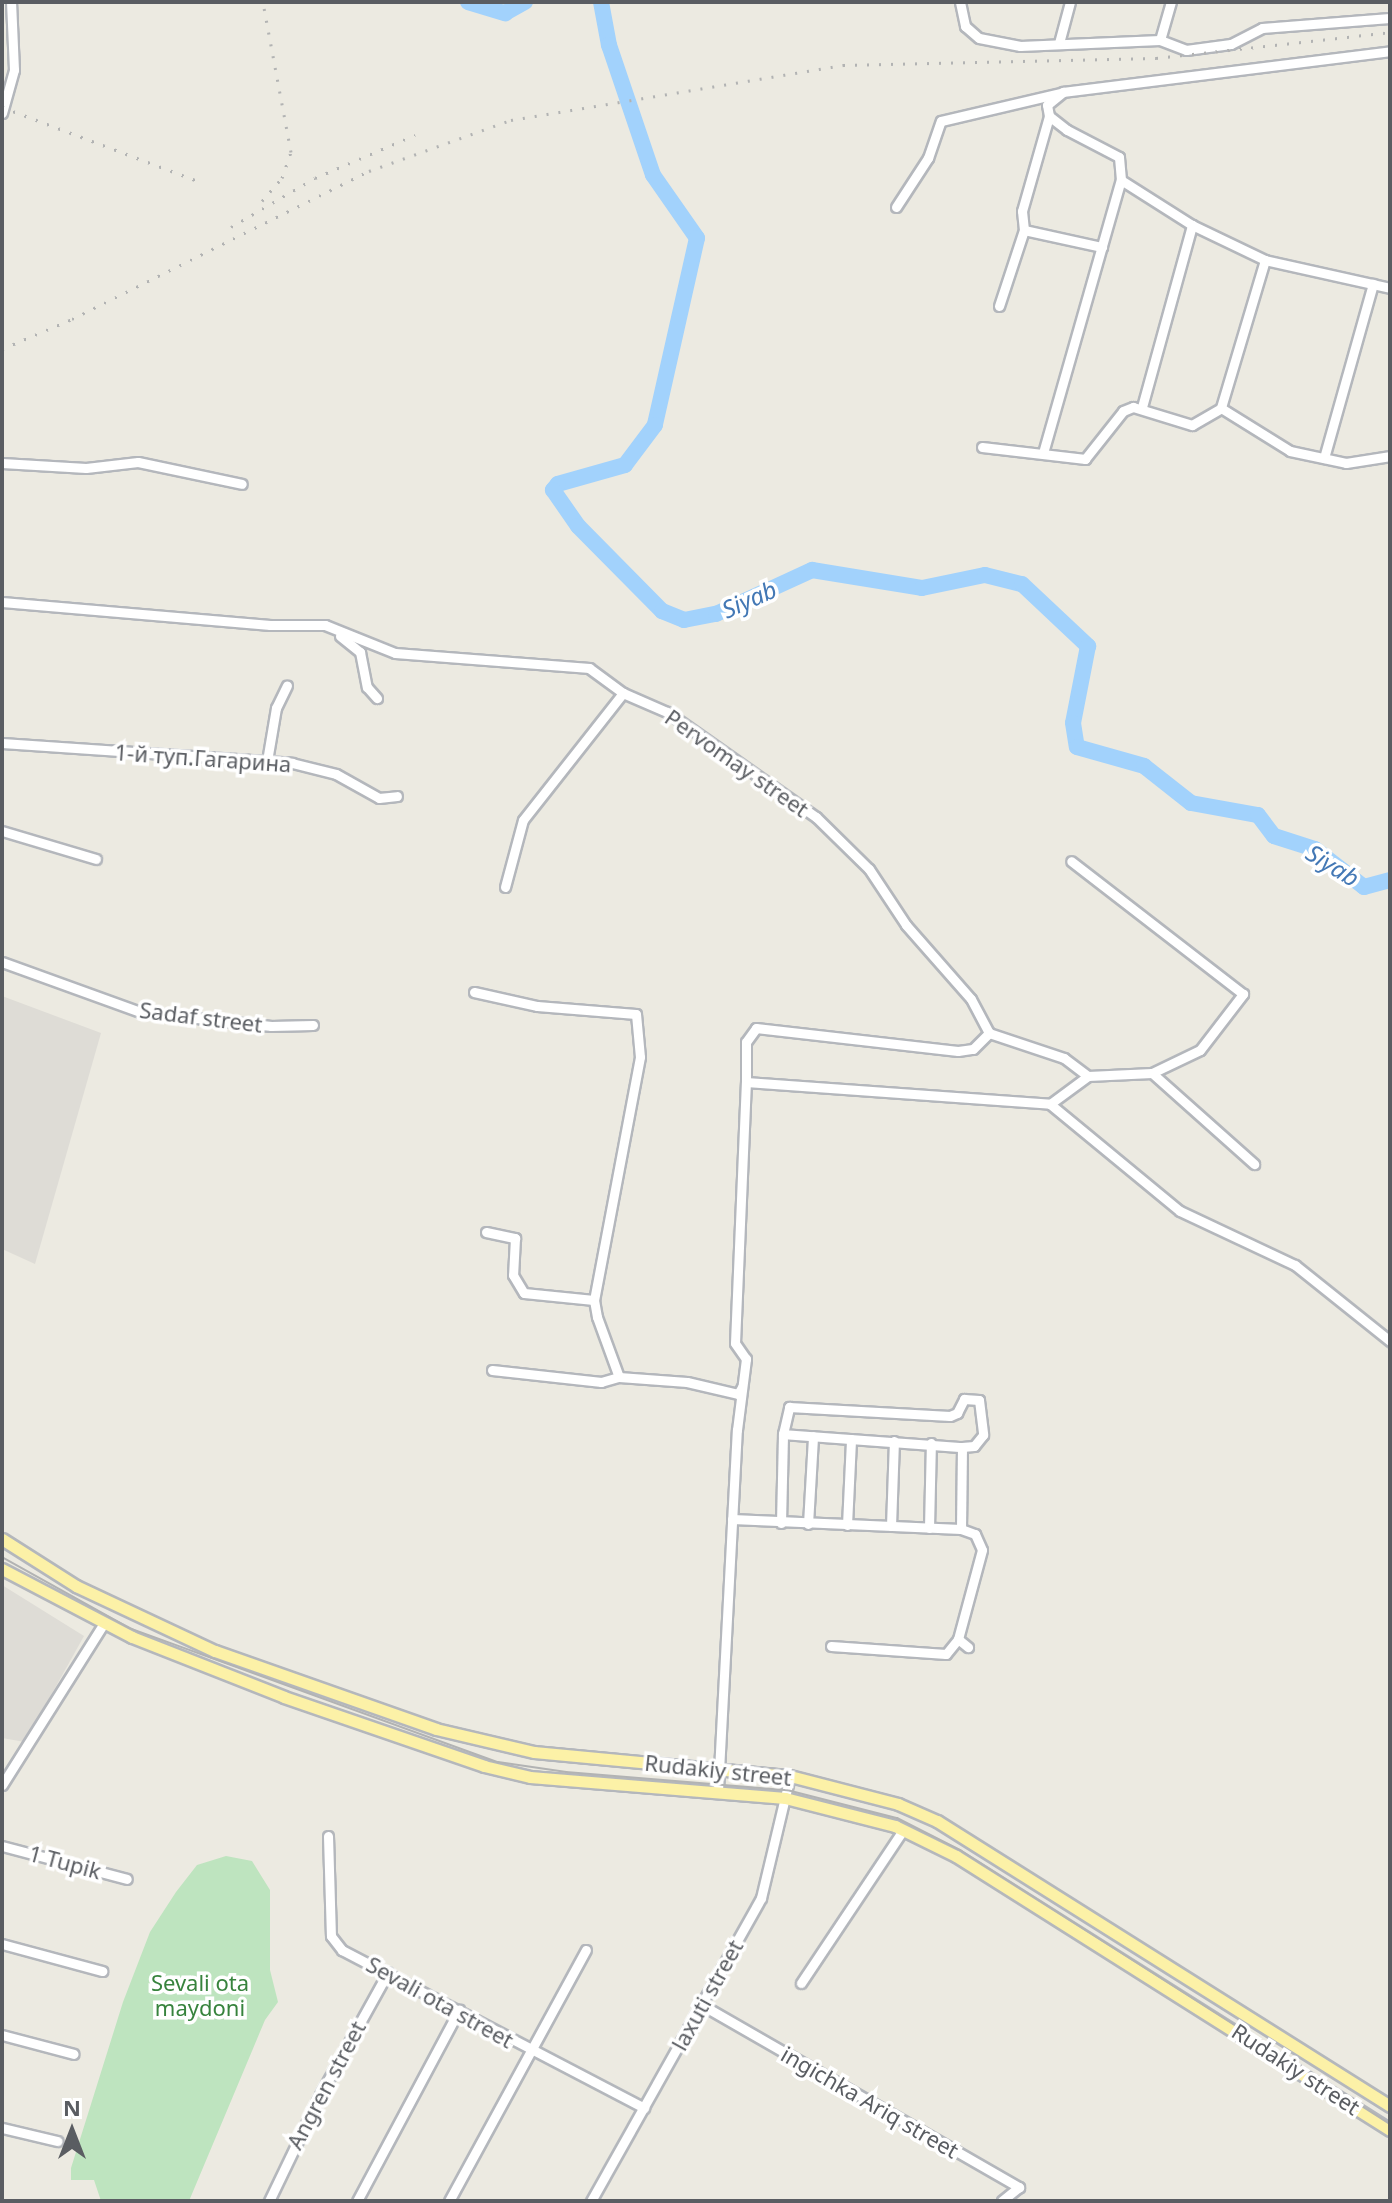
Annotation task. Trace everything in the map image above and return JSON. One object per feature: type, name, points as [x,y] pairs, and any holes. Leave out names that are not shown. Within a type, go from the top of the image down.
[{"type":"main road","name":"Rudakiy street","points":[[2,1539],[76,1586],[134,1615],[215,1651],[375,1708],[519,1749],[790,1776],[844,1786],[937,1821],[1390,2106]]},
{"type":"main road","name":"Rudakiy street","points":[[2,1569],[104,1623],[367,1726],[530,1777],[718,1790],[785,1798],[820,1803],[903,1830],[956,1856],[1390,2130]]},
{"type":"main road","points":[[367,1726],[375,1708]]},
{"type":"street","points":[[2,113],[14,70],[11,2]]},
{"type":"street","points":[[960,2],[965,26],[979,38],[1020,46],[1160,40],[1186,50],[1231,44],[1262,28],[1390,18]]},
{"type":"street","points":[[1059,43],[1070,2]]},
{"type":"street","points":[[1160,40],[1171,2]]},
{"type":"street","points":[[896,207],[928,158],[941,121],[1063,92],[1390,51]]},
{"type":"street","points":[[999,306],[1024,230],[1022,211],[1049,116],[1047,105],[1063,92]]},
{"type":"street","points":[[1043,453],[1121,180],[1119,157],[1049,116]]},
{"type":"street","points":[[1121,180],[1192,225],[1265,260],[1390,288]]},
{"type":"street","points":[[1142,407],[1192,225]]},
{"type":"street","points":[[1024,230],[1102,247]]},
{"type":"street","points":[[982,447],[1092,456],[1123,411],[1142,407],[1192,425],[1221,408],[1265,260]]},
{"type":"street","points":[[1324,458],[1373,284]]},
{"type":"street","points":[[1221,408],[1290,451],[1346,463],[1390,456]]},
{"type":"street","points":[[2,463],[86,468],[138,462],[242,484]]},
{"type":"street","name":"Pervomay street","points":[[2,602],[270,625],[325,625],[395,653],[589,668],[623,693],[667,712],[816,817],[844,850],[869,869],[906,925],[971,999],[989,1033]]},
{"type":"street","points":[[270,625],[325,629],[347,639],[360,652],[367,687],[377,698]]},
{"type":"street","points":[[267,761],[276,708],[287,685]]},
{"type":"street","points":[[505,887],[523,820],[623,693]]},
{"type":"street","name":"1-й туп.Гагарина","points":[[2,743],[267,761],[336,774],[379,798],[397,796]]},
{"type":"street","points":[[2,831],[96,859]]},
{"type":"street","points":[[1050,1104],[1088,1076],[1152,1073],[1200,1050],[1243,994],[1071,861]]},
{"type":"street","name":"Sadaf street","points":[[2,962],[140,1012],[271,1026],[313,1025]]},
{"type":"street","points":[[474,992],[537,1006],[636,1014],[640,1021],[640,1057],[594,1300],[619,1377]]},
{"type":"street","points":[[718,1790],[732,1519],[746,1359],[735,1343],[746,1042],[756,1028],[958,1051],[973,1049],[989,1033],[1064,1058],[1088,1076]]},
{"type":"street","points":[[1152,1073],[1254,1164]]},
{"type":"street","points":[[746,1082],[1050,1104],[1180,1211],[1295,1265],[1390,1341]]},
{"type":"street","points":[[486,1232],[515,1238],[513,1275],[524,1293],[594,1300]]},
{"type":"street","points":[[492,1370],[601,1382],[619,1377],[687,1382],[738,1394],[744,1385]]},
{"type":"street","points":[[781,1523],[783,1434],[789,1407],[950,1416],[957,1413],[964,1399],[979,1400],[983,1435],[974,1446],[962,1447],[783,1434]]},
{"type":"street","points":[[808,1524],[813,1436]]},
{"type":"street","points":[[847,1525],[851,1439]]},
{"type":"street","points":[[891,1526],[894,1441]]},
{"type":"street","points":[[929,1528],[931,1443]]},
{"type":"street","points":[[961,1529],[962,1447]]},
{"type":"street","points":[[732,1519],[961,1529],[981,1537],[983,1545],[958,1639],[946,1654],[831,1646]]},
{"type":"street","points":[[2,1785],[104,1623]]},
{"type":"street","points":[[958,1639],[968,1647]]},
{"type":"street","name":"laxuti street","points":[[591,2201],[761,1898],[790,1776]]},
{"type":"street","points":[[801,1983],[903,1830]]},
{"type":"street","name":"Sevali ota street","points":[[328,1836],[331,1936],[342,1950],[459,2010],[530,2052],[644,2108]]},
{"type":"street","name":"1 Tupik","points":[[2,1846],[127,1879]]},
{"type":"street","points":[[2,1944],[102,1971]]},
{"type":"street","points":[[449,2201],[586,1950]]},
{"type":"street","name":"Angren street","points":[[269,2201],[314,2105],[388,1972]]},
{"type":"street","name":"ingichka Ariq street","points":[[702,2005],[1019,2187],[1002,2201]]},
{"type":"street","points":[[357,2201],[459,2010]]},
{"type":"street","points":[[2,2035],[74,2054]]},
{"type":"street","points":[[2,2128],[57,2141]]},
{"type":"shaded area","points":[[2,996],[101,1033],[35,1264],[2,1249]]},
{"type":"shaded area","points":[[2,1585],[84,1636],[25,1742],[2,1738]]},
{"type":"green space","name":"Sevali ota maydoni","points":[[226,1856],[252,1861],[270,1890],[270,1970],[278,2002],[265,2020],[189,2201],[101,2201],[94,2180],[71,2180],[71,2168],[123,2002],[150,1932],[176,1892],[197,1865]]},
{"type":"waterway","name":"Siyab","points":[[468,2],[505,13],[525,2]]},
{"type":"waterway","name":"Siyab","points":[[601,2],[609,45],[653,175],[697,238],[655,425],[625,465],[558,484],[553,490],[578,526],[662,611],[684,620],[716,614],[812,570],[922,588],[985,575],[1022,584],[1088,646],[1073,723],[1077,747],[1144,766],[1191,803],[1258,815],[1274,836],[1315,849],[1364,887],[1390,880]]},
{"type":"tram line","points":[[2,1557],[129,1628],[498,1762],[566,1772],[787,1790],[897,1818],[960,1850],[1390,2124]]},
{"type":"railway","points":[[262,201],[282,178],[291,152],[263,2]]},
{"type":"railway","points":[[2,349],[72,319],[369,171],[511,120],[843,65],[1156,58],[1390,32]]},
{"type":"railway","points":[[2,107],[203,183]]},
{"type":"railway","points":[[231,227],[315,178],[415,135]]}]
